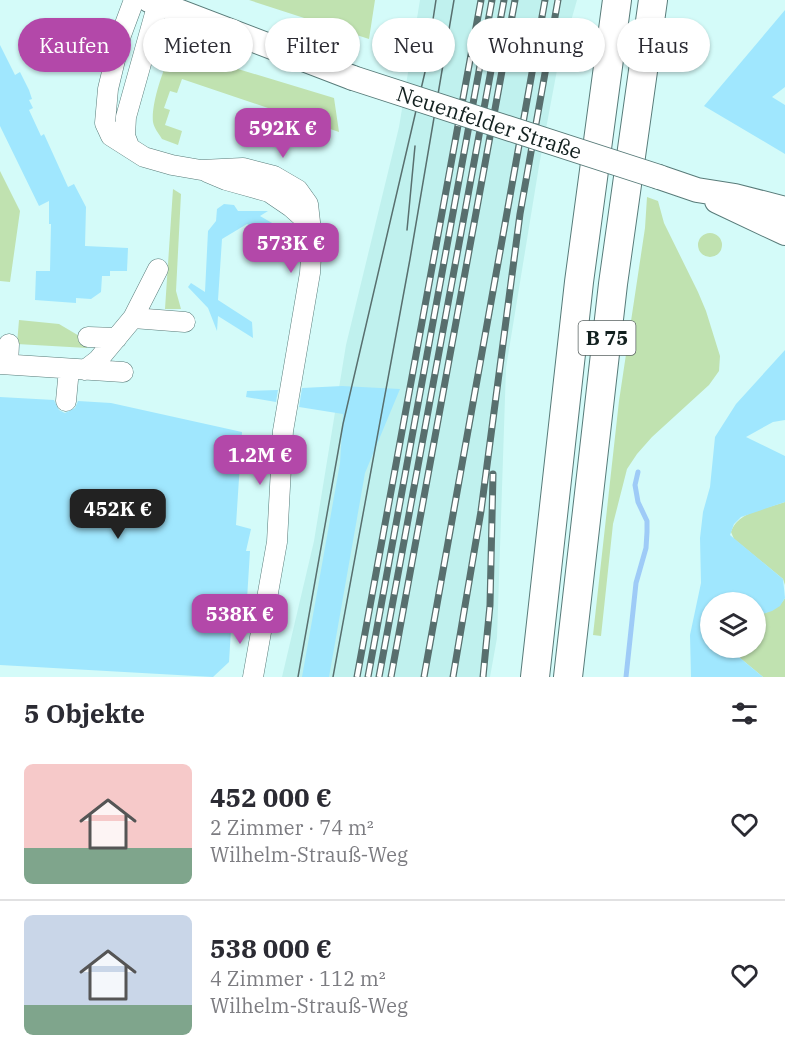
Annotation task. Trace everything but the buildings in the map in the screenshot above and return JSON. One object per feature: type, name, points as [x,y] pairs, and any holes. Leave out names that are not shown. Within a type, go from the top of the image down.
[{"type":"highway","name":"B 75","points":[[535,677],[579,282],[617,0]]},
{"type":"highway","name":"B 75","points":[[568,677],[614,284],[653,0]]},
{"type":"main road","name":"Neuenfelder Straße","points":[[154,2],[353,78],[697,190],[785,233]]},
{"type":"main road","name":"Neuenfelder Straße","points":[[697,190],[735,196],[785,209]]},
{"type":"street","points":[[134,0],[121,35],[105,109],[106,129],[111,136],[154,161],[201,170],[226,180],[269,192],[310,224],[312,240],[310,273],[283,431],[277,542],[253,677]]},
{"type":"street","points":[[129,146],[125,136],[126,117],[154,2]]},
{"type":"street","points":[[66,401],[77,369],[98,360],[117,338],[133,318],[158,269]]},
{"type":"street","points":[[133,318],[185,322]]},
{"type":"street","points":[[88,337],[117,338]]},
{"type":"street","points":[[9,344],[4,364],[123,372]]},
{"type":"shaded area","points":[[420,0],[577,0],[572,18],[467,18],[467,72],[557,72],[506,368],[497,638],[490,677],[282,677],[314,541],[346,345],[399,127],[408,72],[455,72],[455,18],[417,18]]},
{"type":"green space","points":[[249,0],[375,0],[369,39],[360,36],[360,18],[304,18]]},
{"type":"green space","points":[[164,72],[248,72],[334,98],[339,132],[182,79],[177,93],[170,91],[164,108],[170,110],[165,125],[182,131],[178,145],[162,139],[155,129],[153,115]]},
{"type":"green space","points":[[0,171],[20,211],[10,282],[0,281]]},
{"type":"green space","points":[[173,189],[181,194],[176,291],[181,309],[165,309]]},
{"type":"green space","points":[[647,197],[658,201],[664,223],[706,311],[720,356],[719,371],[709,385],[652,437],[627,469],[613,524],[601,636],[593,635],[619,401],[645,228]]},
{"type":"green space","points":[[710,233],[718,237],[722,245],[718,253],[710,257],[702,253],[698,245],[702,237]]},
{"type":"green space","points":[[19,320],[59,324],[81,337],[88,338],[87,348],[17,344]]},
{"type":"green space","points":[[785,502],[785,585],[783,579],[734,539],[731,532],[740,519],[746,515]]},
{"type":"green space","points":[[785,598],[785,677],[763,677],[740,658],[766,658],[766,612]]},
{"type":"waterway","points":[[626,677],[636,583],[646,548],[647,532],[647,521],[638,502],[635,485],[638,472]]},
{"type":"tram line","points":[[298,677],[343,424],[425,72],[436,0]]},
{"type":"tram line","points":[[333,677],[410,259],[454,0]]},
{"type":"tram line","points":[[407,230],[415,146]]},
{"type":"railway","points":[[357,677],[481,0]]},
{"type":"railway","points":[[368,677],[492,0]]},
{"type":"railway","points":[[379,677],[504,0]]},
{"type":"railway","points":[[391,677],[515,0]]},
{"type":"railway","points":[[424,677],[545,0]]},
{"type":"railway","points":[[453,677],[481,511],[520,214],[558,0]]},
{"type":"railway","points":[[483,677],[490,605],[493,474]]}]
